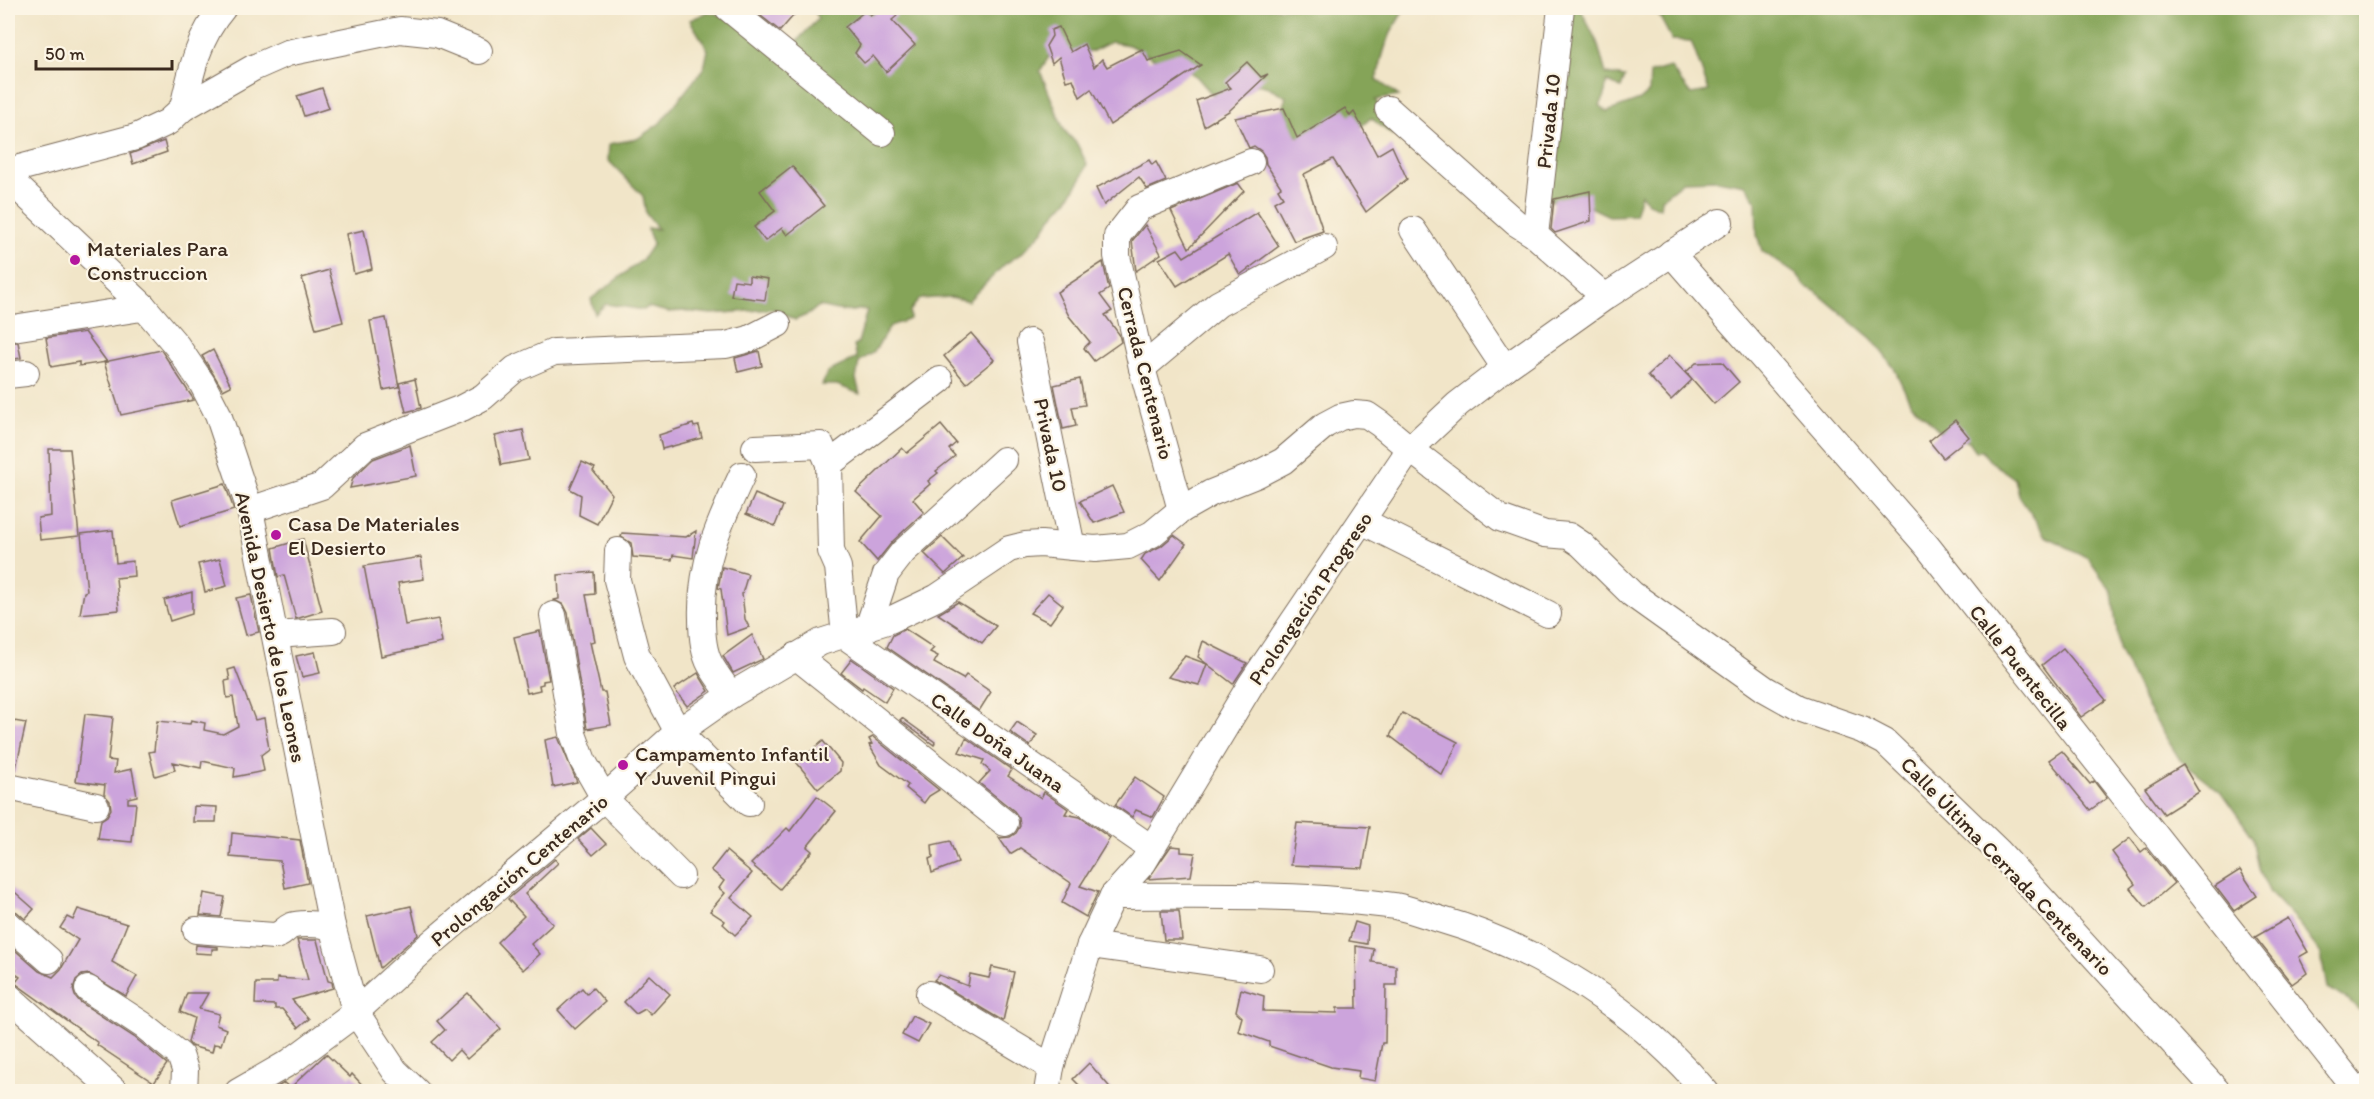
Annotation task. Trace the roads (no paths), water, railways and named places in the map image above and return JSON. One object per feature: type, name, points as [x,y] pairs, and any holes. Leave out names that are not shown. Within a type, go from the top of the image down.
[{"type":"street","points":[[183,108],[202,39],[210,22],[223,8]]},
{"type":"street","points":[[728,8],[882,133]]},
{"type":"street","name":"Privada 10","points":[[1535,235],[1561,8]]},
{"type":"street","points":[[8,171],[136,137],[168,122],[183,108],[253,68],[287,53],[400,30],[437,34],[479,51]]},
{"type":"street","points":[[1388,109],[1516,223],[1535,235],[1605,297]]},
{"type":"street","name":"Cerrada Centenario","points":[[1181,510],[1142,368],[1117,256],[1117,236],[1139,208],[1251,162]]},
{"type":"street","name":"Avenida Desierto de los Leones","points":[[8,178],[143,306],[177,346],[202,383],[218,414],[250,510],[332,926],[355,1011],[395,1071],[417,1092]]},
{"type":"street","name":"Prolongación Progreso","points":[[1047,1092],[1051,1067],[1090,945],[1113,896],[1143,863],[1251,684],[1410,449],[1458,404],[1505,368],[1605,297],[1720,222]]},
{"type":"street","points":[[1413,230],[1505,368]]},
{"type":"street","points":[[1142,368],[1218,304],[1323,247]]},
{"type":"street","name":"Calle Puentecilla","points":[[1671,253],[1927,546],[2358,1092]]},
{"type":"street","points":[[13,328],[143,306]]},
{"type":"street","points":[[250,510],[322,486],[365,446],[462,408],[483,397],[515,369],[554,352],[726,345],[749,339],[778,324]]},
{"type":"street","name":"Privada 10","points":[[1030,342],[1072,547]]},
{"type":"street","points":[[829,464],[940,380]]},
{"type":"street","name":"Prolongación Centenario","points":[[238,1092],[298,1057],[340,1026],[428,946],[604,798],[678,732],[731,695],[796,656],[832,637],[856,632],[890,620],[936,598],[1009,549],[1041,544],[1095,549],[1128,546],[1152,534],[1181,510],[1211,493],[1256,475],[1282,461],[1325,425],[1340,417],[1354,414],[1367,415],[1410,449]]},
{"type":"street","points":[[755,448],[821,445],[829,464],[831,551],[838,567],[856,632]]},
{"type":"street","name":"Calle Última Cerrada Centenario","points":[[1410,449],[1500,518],[1545,534],[1569,536],[1581,544],[1632,594],[1765,689],[1799,708],[1862,730],[1886,742],[1998,850],[2218,1092]]},
{"type":"street","points":[[856,632],[886,574],[903,552],[1004,460]]},
{"type":"street","points":[[731,695],[709,663],[702,636],[701,604],[704,572],[723,516],[742,475]]},
{"type":"street","points":[[1362,521],[1548,614]]},
{"type":"street","points":[[618,551],[617,580],[637,656],[678,732],[749,804]]},
{"type":"street","points":[[553,615],[573,734],[583,761],[604,798],[681,876]]},
{"type":"street","points":[[276,635],[333,632]]},
{"type":"street","name":"Calle Doña Juana","points":[[856,632],[1150,848]]},
{"type":"street","points":[[796,656],[1005,823]]},
{"type":"street","points":[[8,790],[13,788],[96,806]]},
{"type":"street","points":[[1113,896],[1275,896],[1397,907],[1470,928],[1535,956],[1594,991],[1679,1060],[1706,1092]]},
{"type":"street","points":[[8,924],[49,960]]},
{"type":"street","points":[[196,930],[274,936],[282,935],[291,926],[311,924],[332,926]]},
{"type":"street","points":[[1090,945],[1260,969]]},
{"type":"street","points":[[88,989],[142,1025],[180,1055],[185,1070],[184,1092]]},
{"type":"street","points":[[929,994],[1051,1067]]},
{"type":"street","points":[[8,996],[116,1092]]},
{"type":"place","name":"Materiales Para Construccion","points":[[75,260]]},
{"type":"place","name":"Casa De Materiales El Desierto","points":[[276,535]]},
{"type":"place","name":"Campamento Infantil Y Juvenil Pingui","points":[[623,765]]}]
